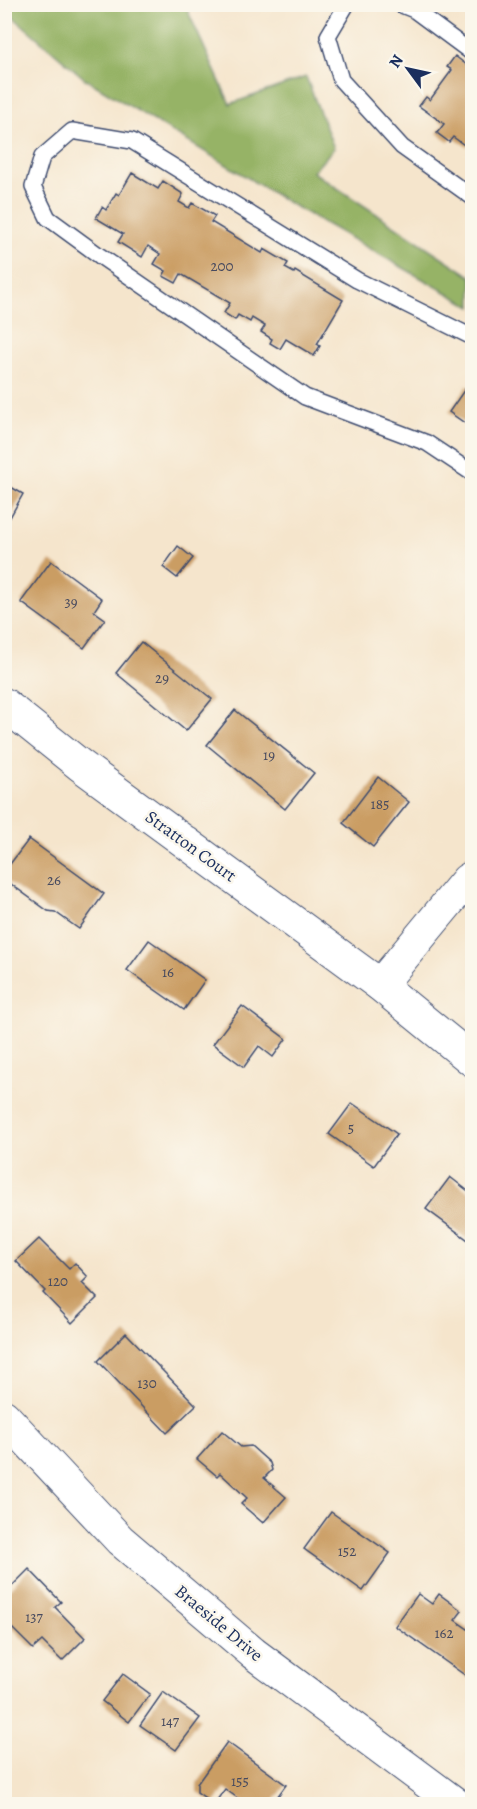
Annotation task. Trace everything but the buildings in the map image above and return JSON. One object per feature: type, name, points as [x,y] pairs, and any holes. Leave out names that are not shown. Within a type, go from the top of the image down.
[{"type":"street","name":"Stratton Court","points":[[4,704],[80,765],[380,985],[472,1060]]},
{"type":"street","points":[[380,985],[467,880],[472,877]]},
{"type":"street","name":"Braeside Drive","points":[[4,1416],[120,1540],[254,1653],[456,1804]]},
{"type":"lane","points":[[347,4],[328,36],[341,80],[402,147],[472,197]]},
{"type":"lane","points":[[399,4],[414,10],[472,52]]},
{"type":"lane","points":[[472,337],[357,280],[132,141],[72,131],[42,157],[33,187],[48,218],[304,397],[427,443],[472,473]]},
{"type":"green space","points":[[5,4],[185,5],[230,104],[306,77],[334,148],[313,172],[472,277],[472,307],[294,206],[85,79],[5,10]]}]
